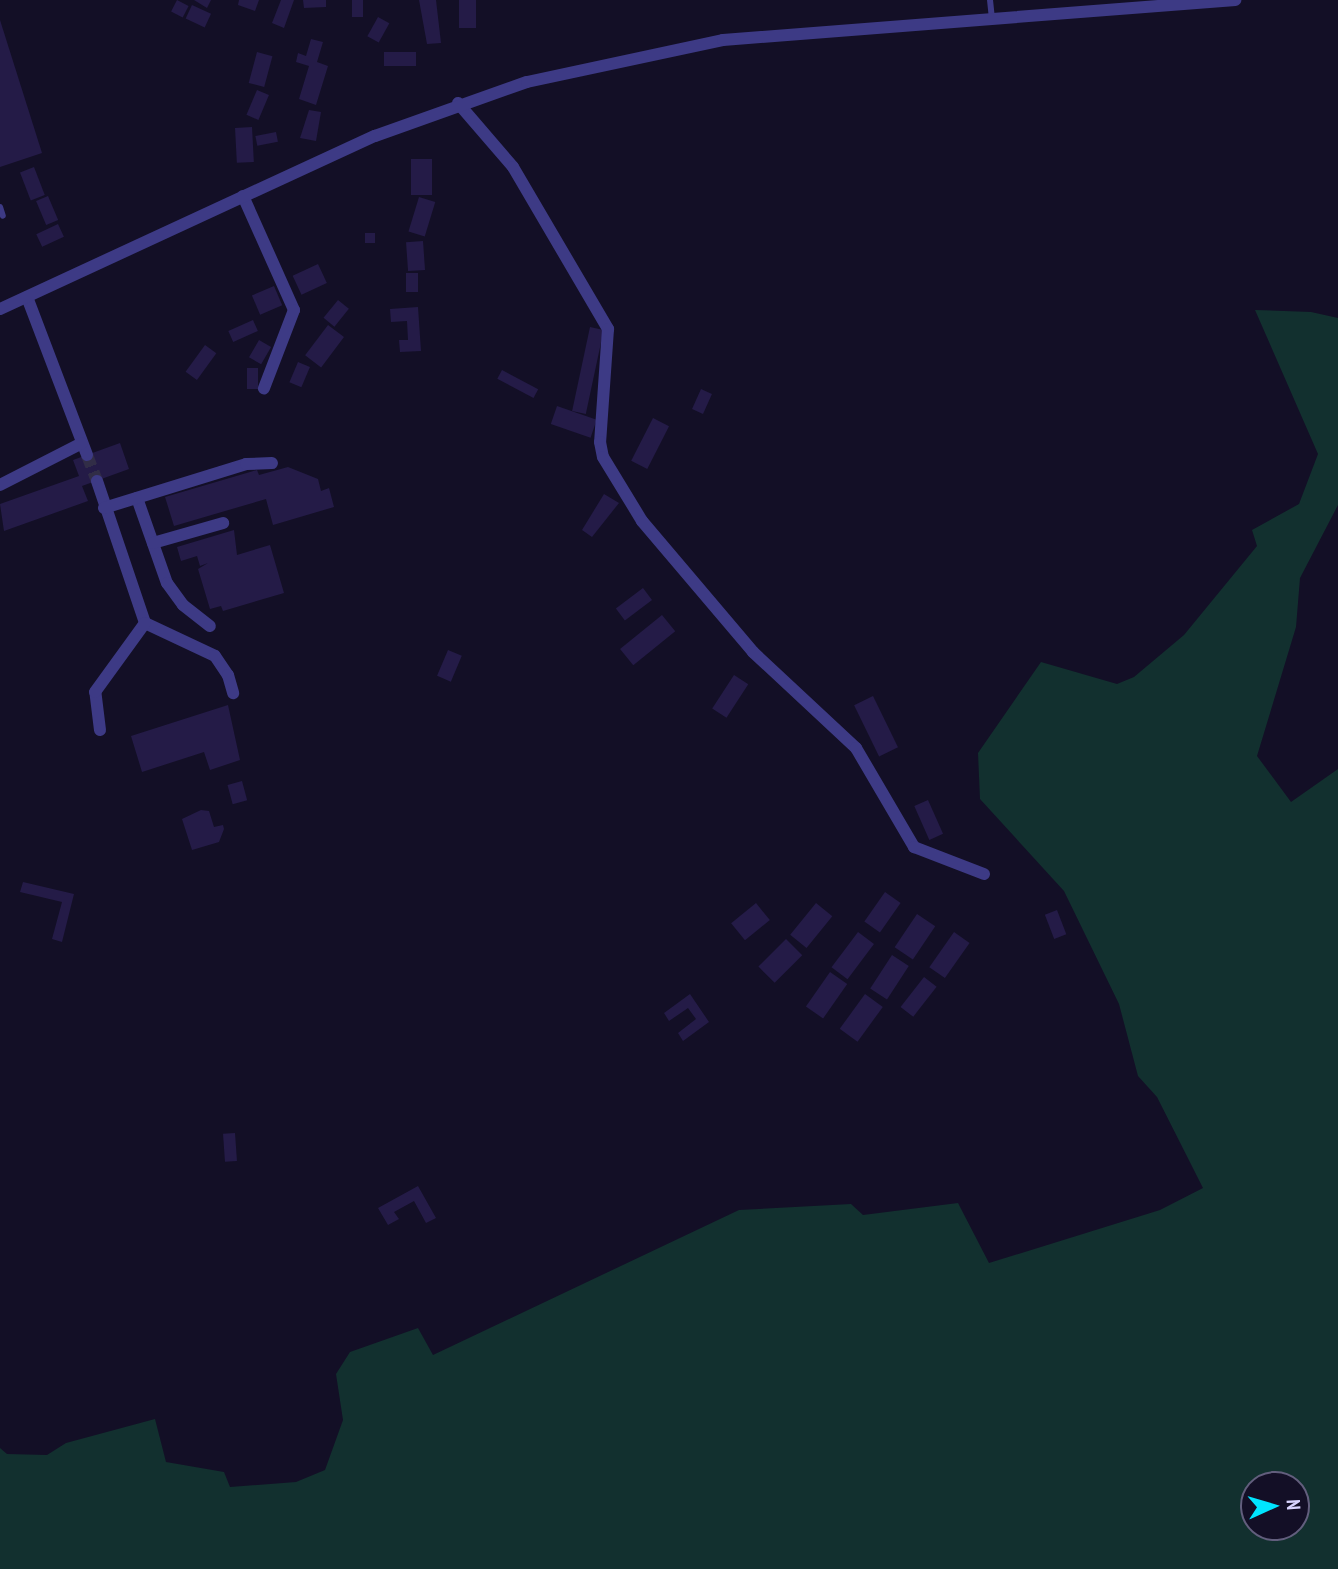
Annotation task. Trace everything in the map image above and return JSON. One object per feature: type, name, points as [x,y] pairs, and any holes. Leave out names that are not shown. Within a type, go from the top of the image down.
[{"type":"street","points":[[0,309],[243,196],[458,103],[527,82],[723,40],[1236,0]]},
{"type":"street","points":[[458,103],[513,167],[608,329],[600,442],[603,457],[642,521],[753,652],[856,748],[914,847],[984,874]]},
{"type":"street","points":[[243,196],[294,310],[264,388]]},
{"type":"street","points":[[0,485],[85,449],[27,297]]},
{"type":"street","points":[[104,508],[246,464],[272,463]]},
{"type":"street","points":[[97,481],[145,623],[215,656],[228,675],[233,693]]},
{"type":"street","points":[[137,498],[167,583],[183,605],[210,626]]},
{"type":"street","points":[[153,543],[223,523]]},
{"type":"street","points":[[100,730],[95,692],[145,623]]},
{"type":"lane","points":[[990,0],[992,19]]},
{"type":"lane","points":[[0,207],[3,216]]},
{"type":"green space","points":[[1255,310],[1311,312],[1338,318],[1338,505],[1300,578],[1296,627],[1257,756],[1291,802],[1338,769],[1338,1569],[0,1569],[0,1448],[7,1454],[47,1455],[66,1443],[155,1419],[166,1462],[224,1472],[230,1487],[296,1482],[325,1470],[343,1420],[336,1374],[350,1352],[418,1328],[433,1355],[739,1210],[851,1204],[863,1215],[958,1203],[989,1263],[1160,1210],[1203,1188],[1157,1097],[1138,1076],[1119,1004],[1064,891],[980,799],[978,753],[1041,662],[1117,684],[1134,677],[1184,635],[1257,546],[1252,530],[1299,504],[1318,454]]},
{"type":"building","points":[[177,0],[189,6],[183,17],[171,12]]},
{"type":"building","points":[[194,0],[211,0],[207,8]]},
{"type":"building","points":[[239,0],[259,0],[255,11],[238,5]]},
{"type":"building","points":[[281,0],[294,0],[284,28],[272,23]]},
{"type":"building","points":[[303,0],[326,0],[326,7],[304,8]]},
{"type":"building","points":[[352,0],[363,0],[363,17],[352,17]]},
{"type":"building","points":[[419,0],[436,0],[441,43],[427,44]]},
{"type":"building","points":[[459,0],[476,0],[476,28],[459,28]]},
{"type":"building","points":[[192,5],[211,14],[205,27],[186,19]]},
{"type":"building","points":[[378,17],[389,23],[379,43],[367,36]]},
{"type":"building","points":[[0,20],[42,153],[0,167]]},
{"type":"building","points":[[311,39],[323,42],[317,62],[328,66],[316,105],[299,99],[309,66],[296,62],[298,53],[306,56]]},
{"type":"building","points":[[257,52],[272,56],[264,87],[249,83]]},
{"type":"building","points":[[384,52],[416,52],[416,66],[384,66]]},
{"type":"building","points":[[257,90],[269,95],[258,120],[246,115]]},
{"type":"building","points":[[309,110],[321,112],[316,141],[300,138]]},
{"type":"building","points":[[252,127],[254,162],[237,163],[235,128]]},
{"type":"building","points":[[276,132],[278,142],[257,146],[255,136]]},
{"type":"building","points":[[411,159],[432,159],[432,195],[411,195]]},
{"type":"building","points":[[34,167],[45,195],[31,200],[20,172]]},
{"type":"building","points":[[48,196],[58,220],[46,225],[36,201]]},
{"type":"building","points":[[419,197],[435,202],[425,236],[408,231]]},
{"type":"building","points":[[58,224],[64,237],[42,247],[36,234]]},
{"type":"building","points":[[365,233],[375,233],[375,243],[365,243]]},
{"type":"building","points":[[423,241],[425,270],[408,271],[406,242]]},
{"type":"building","points":[[318,264],[327,283],[301,295],[293,276]]},
{"type":"building","points":[[406,273],[418,273],[418,292],[406,292]]},
{"type":"building","points":[[274,286],[282,305],[260,315],[252,295]]},
{"type":"building","points":[[338,300],[349,309],[334,327],[324,318]]},
{"type":"building","points":[[418,307],[421,351],[400,352],[399,340],[408,340],[407,321],[391,322],[390,309]]},
{"type":"building","points":[[253,320],[258,331],[233,342],[228,331]]},
{"type":"building","points":[[328,325],[344,337],[321,367],[305,355]]},
{"type":"building","points":[[590,327],[604,330],[586,414],[572,411]]},
{"type":"building","points":[[259,340],[271,347],[261,364],[249,357]]},
{"type":"building","points":[[205,345],[216,353],[197,380],[186,372]]},
{"type":"building","points":[[298,362],[310,367],[301,387],[289,382]]},
{"type":"building","points":[[247,368],[258,368],[258,389],[247,389]]},
{"type":"building","points":[[502,370],[538,389],[534,398],[497,379]]},
{"type":"building","points":[[701,389],[712,394],[703,414],[692,409]]},
{"type":"building","points":[[557,406],[597,420],[591,438],[551,424]]},
{"type":"building","points":[[653,418],[669,426],[647,469],[631,461]]},
{"type":"building","points":[[120,443],[129,469],[82,486],[88,501],[4,531],[0,504],[79,476],[73,460]]},
{"type":"building","points":[[288,467],[318,479],[321,491],[329,488],[334,507],[273,525],[266,499],[174,526],[165,497],[257,470],[259,475]]},
{"type":"building","points":[[604,494],[619,503],[592,537],[582,530]]},
{"type":"building","points":[[234,530],[237,555],[270,545],[284,593],[223,611],[221,606],[210,609],[198,569],[208,563],[200,566],[197,556],[181,561],[177,547]]},
{"type":"building","points":[[643,588],[652,600],[625,620],[616,608]]},
{"type":"building","points":[[662,615],[675,631],[633,665],[620,649]]},
{"type":"building","points":[[448,650],[462,656],[451,682],[437,676]]},
{"type":"building","points":[[734,675],[748,684],[726,718],[712,709]]},
{"type":"building","points":[[873,696],[898,747],[879,756],[854,705]]},
{"type":"building","points":[[228,705],[240,760],[210,770],[204,752],[142,772],[131,736]]},
{"type":"building","points":[[242,781],[247,800],[233,804],[228,785]]},
{"type":"building","points":[[928,800],[943,834],[929,840],[914,806]]},
{"type":"building","points":[[201,810],[209,811],[214,827],[223,825],[224,829],[219,842],[192,850],[182,819]]},
{"type":"building","points":[[23,882],[74,894],[62,942],[52,939],[62,902],[20,892]]},
{"type":"building","points":[[885,892],[901,903],[880,932],[864,921]]},
{"type":"building","points":[[756,903],[770,920],[745,940],[731,923]]},
{"type":"building","points":[[816,903],[832,916],[807,948],[790,935]]},
{"type":"building","points":[[1057,910],[1066,934],[1054,939],[1045,915]]},
{"type":"building","points":[[917,914],[935,926],[913,959],[895,947]]},
{"type":"building","points":[[858,932],[874,944],[847,979],[832,967]]},
{"type":"building","points":[[954,932],[970,943],[945,978],[929,967]]},
{"type":"building","points":[[786,939],[802,955],[775,983],[758,967]]},
{"type":"building","points":[[892,955],[909,966],[887,999],[870,989]]},
{"type":"building","points":[[830,972],[847,984],[823,1018],[806,1006]]},
{"type":"building","points":[[924,977],[937,987],[913,1017],[901,1007]]},
{"type":"building","points":[[690,994],[709,1022],[683,1041],[678,1033],[696,1019],[688,1008],[669,1021],[664,1013]]},
{"type":"building","points":[[865,994],[883,1007],[858,1042],[840,1029]]},
{"type":"building","points":[[235,1133],[237,1161],[225,1162],[223,1134]]},
{"type":"building","points":[[418,1186],[436,1218],[426,1223],[414,1201],[394,1212],[399,1219],[388,1225],[378,1208]]},
{"type":"tunnel","points":[[87,455],[97,481]]}]
